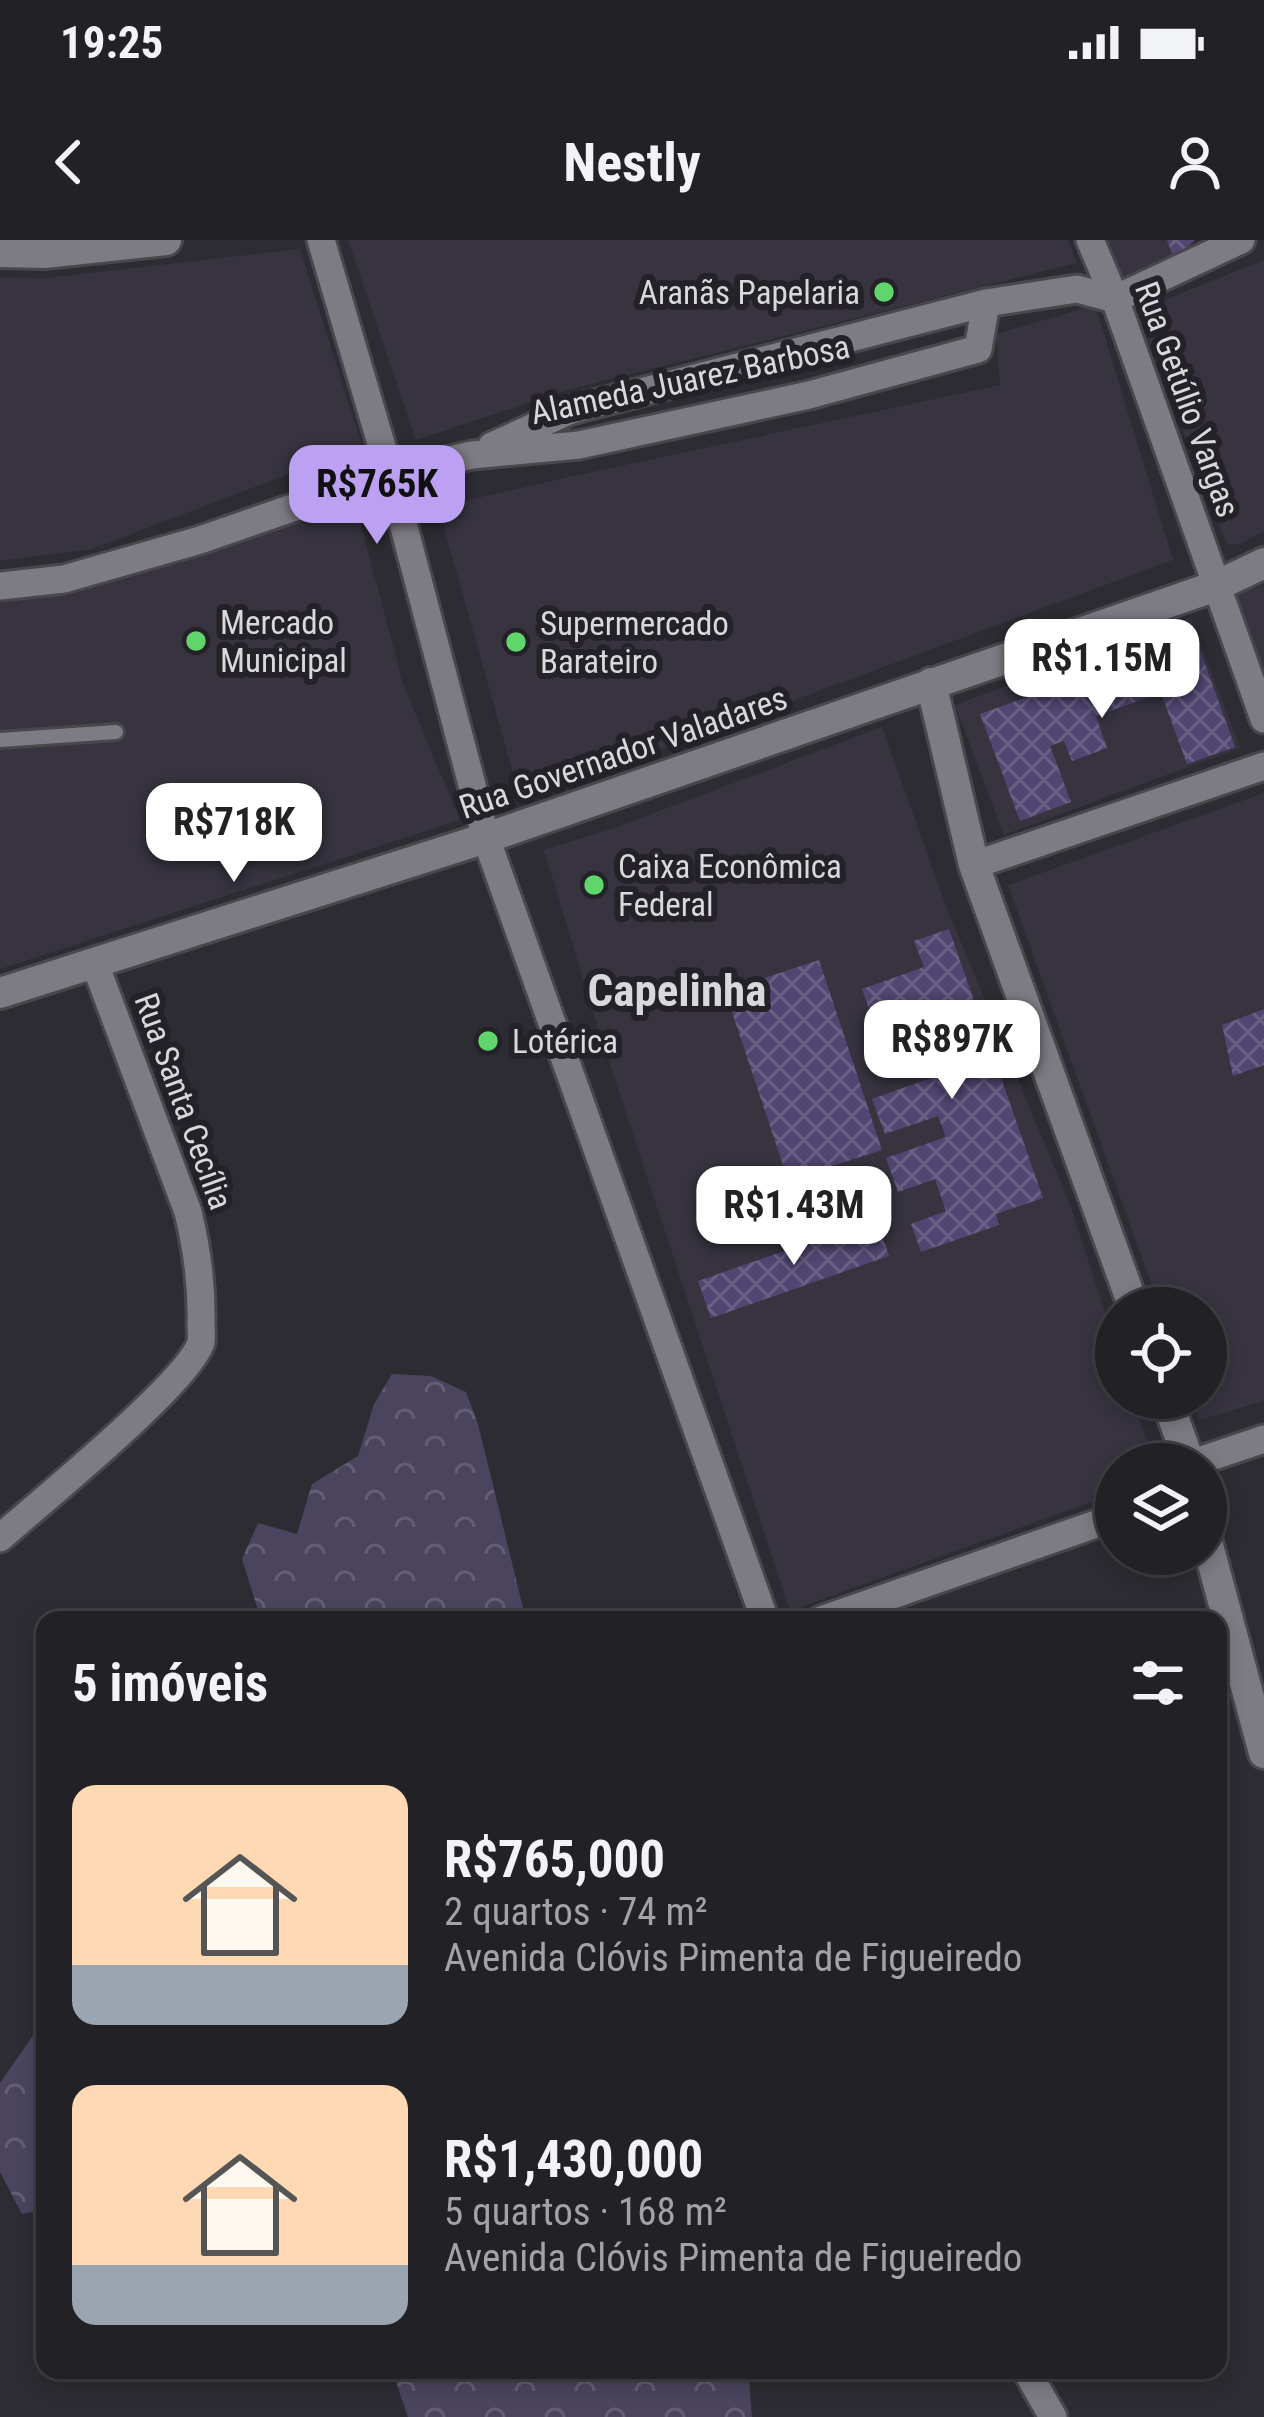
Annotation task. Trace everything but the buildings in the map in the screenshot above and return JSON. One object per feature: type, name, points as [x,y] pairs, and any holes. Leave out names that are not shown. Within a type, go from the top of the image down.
[{"type":"main road","points":[[0,252],[166,240]]},
{"type":"main road","name":"Rua Governador Valadares","points":[[0,993],[486,838],[1216,586],[1264,562]]},
{"type":"main road","points":[[931,683],[974,866],[1126,1287]]},
{"type":"main road","points":[[1216,1575],[1226,1611]]},
{"type":"main road","points":[[1227,1616],[1264,1753]]},
{"type":"street","points":[[322,240],[390,474],[486,838],[762,1611]]},
{"type":"street","name":"Rua Getúlio Vargas","points":[[1090,240],[1264,719]]},
{"type":"street","points":[[1115,299],[1241,240]]},
{"type":"street","name":"Alameda Juarez Barbosa","points":[[472,455],[571,410],[986,303],[1077,290],[1115,299]]},
{"type":"street","name":"Alameda Juarez Barbosa","points":[[472,455],[579,445],[809,395],[978,349],[986,303]]},
{"type":"street","points":[[798,351],[809,395]]},
{"type":"street","points":[[0,586],[64,579],[200,540],[390,474],[472,455]]},
{"type":"street","points":[[974,866],[1264,766]]},
{"type":"street","name":"Rua Santa Cecília","points":[[0,1538],[141,1412],[178,1376],[200,1344],[198,1253],[188,1212],[95,964]]},
{"type":"street","points":[[1227,1452],[1264,1439]]},
{"type":"street","points":[[847,1611],[1095,1524]]},
{"type":"street","points":[[1030,2379],[1053,2417]]},
{"type":"lane","points":[[0,740],[116,732]]},
{"type":"shaded area","points":[[348,240],[1068,240],[1077,263],[571,389],[416,440]]},
{"type":"shaded area","points":[[1108,240],[1195,240],[1174,259],[1124,280]]},
{"type":"shaded area","points":[[300,249],[362,446],[92,549],[0,561],[0,277],[46,278]]},
{"type":"shaded area","points":[[1264,260],[1264,531],[1240,544],[1227,544],[1137,311]]},
{"type":"shaded area","points":[[1095,305],[1173,560],[521,801],[438,507],[1000,385],[996,334]]},
{"type":"shaded area","points":[[355,502],[403,684],[460,820],[0,969],[0,598],[76,591]]},
{"type":"shaded area","points":[[1264,585],[1264,680],[1236,593]]},
{"type":"shaded area","points":[[1191,617],[1240,748],[1004,835],[955,705]]},
{"type":"shaded area","points":[[882,727],[946,906],[1070,1205],[1097,1287],[1095,1419],[1140,1419],[1147,1443],[1095,1443],[1095,1501],[790,1611],[544,850]]},
{"type":"shaded area","points":[[1264,793],[1264,1401],[1227,1412],[1227,1287],[1152,1287],[1008,885]]},
{"type":"green space","points":[[392,1374],[431,1376],[466,1392],[524,1611],[258,1611],[242,1559],[258,1523],[297,1534],[312,1484],[358,1456],[374,1404]]},
{"type":"green space","points":[[36,2035],[36,2211],[22,2214],[0,2172],[0,2083]]},
{"type":"green space","points":[[395,2379],[758,2379],[749,2381],[752,2417],[408,2417]]},
{"type":"place","name":"Aranãs Papelaria","points":[[884,292]]},
{"type":"place","name":"Mercado Municipal","points":[[196,641]]},
{"type":"place","name":"Supermercado Barateiro","points":[[516,642]]},
{"type":"place","name":"Caixa Econômica Federal","points":[[594,885]]},
{"type":"place","name":"Lotérica","points":[[488,1041]]},
{"type":"district","name":"Capelinha","points":[[677,990]]}]
